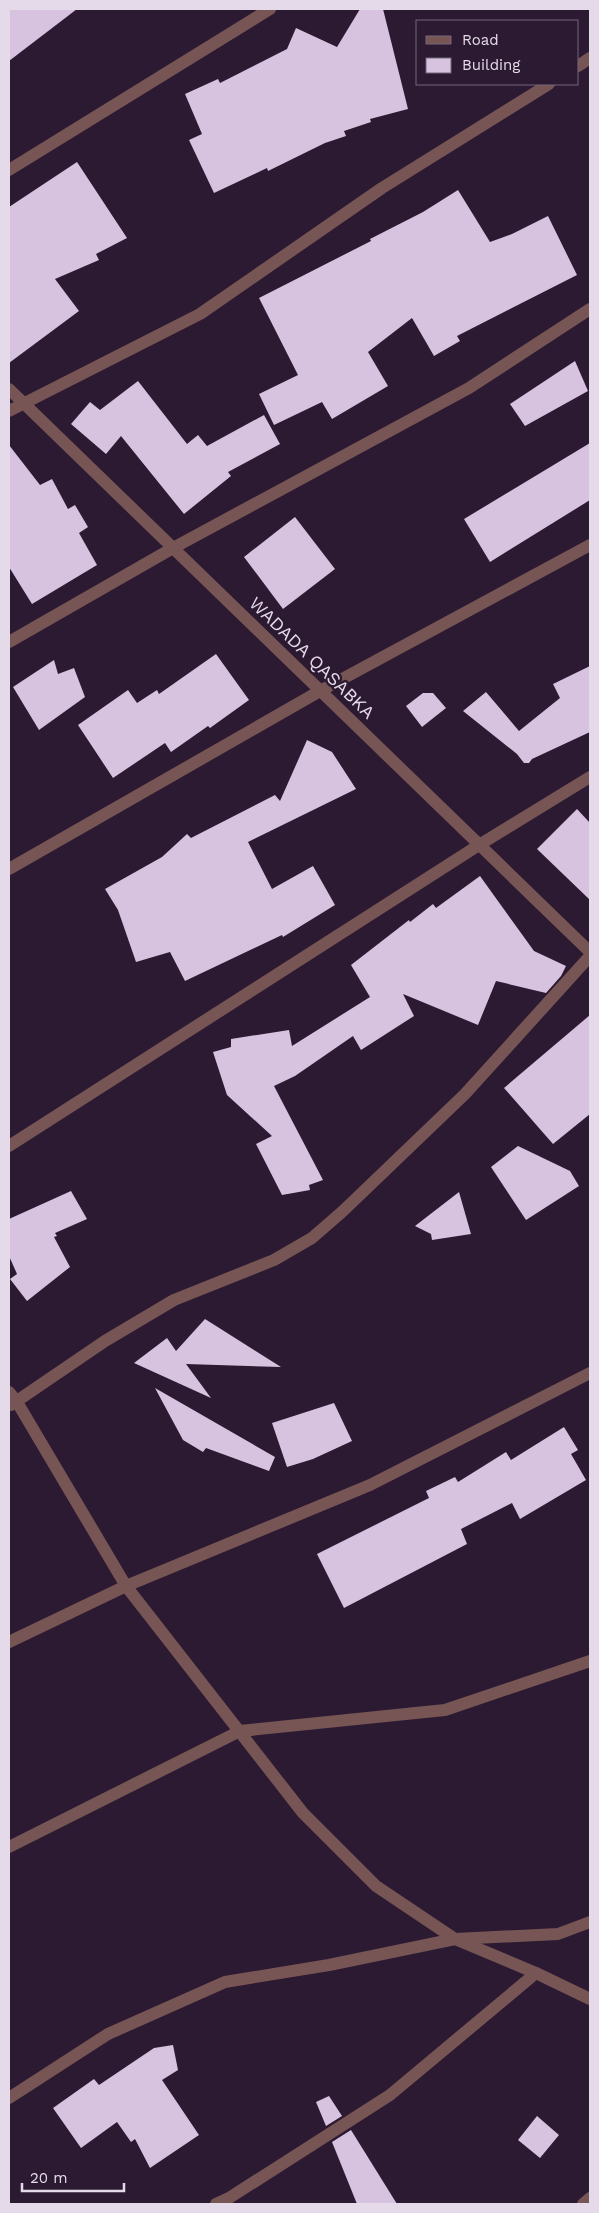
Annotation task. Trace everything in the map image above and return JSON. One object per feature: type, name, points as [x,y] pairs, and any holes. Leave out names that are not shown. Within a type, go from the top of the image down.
[{"type":"street","points":[[9,170],[270,9]]},
{"type":"street","points":[[579,65],[590,58]]},
{"type":"street","points":[[9,410],[200,314],[382,188],[547,85]]},
{"type":"street","points":[[9,642],[173,548],[468,388],[590,309]]},
{"type":"street","name":"WADADA QASABKA","points":[[9,389],[590,954]]},
{"type":"street","points":[[9,869],[320,691],[590,545]]},
{"type":"street","points":[[9,1146],[479,845],[590,777]]},
{"type":"street","points":[[590,954],[465,1094],[343,1211],[312,1238],[274,1260],[174,1300],[11,1400],[126,1586],[303,1813],[376,1886],[455,1939],[536,1973],[590,2000]]},
{"type":"street","points":[[9,1642],[126,1586],[370,1485],[590,1373]]},
{"type":"street","points":[[9,1847],[240,1730],[446,1710],[590,1660]]},
{"type":"street","points":[[9,2098],[108,2034],[225,1982],[329,1965],[455,1939],[558,1934],[590,1922]]},
{"type":"street","points":[[216,2204],[229,2198],[390,2095],[536,1973]]},
{"type":"street","points":[[583,2204],[590,2198]]},
{"type":"building","points":[[9,9],[77,9],[9,61]]},
{"type":"building","points":[[360,9],[383,9],[408,109],[370,119],[371,122],[344,131],[346,136],[325,143],[268,171],[267,168],[214,193],[189,140],[202,134],[185,94],[218,79],[220,83],[287,49],[296,28],[337,47]]},
{"type":"building","points":[[77,162],[127,238],[96,254],[99,260],[55,279],[79,311],[9,363],[9,207]]},
{"type":"building","points":[[458,190],[490,242],[512,234],[548,216],[577,275],[457,336],[460,341],[434,356],[412,318],[368,352],[388,386],[332,419],[322,402],[274,425],[259,394],[298,375],[259,298],[371,241],[370,239],[423,212]]},
{"type":"building","points":[[575,361],[588,391],[525,426],[510,404]]},
{"type":"building","points":[[138,381],[187,444],[198,435],[207,446],[264,415],[280,444],[228,472],[231,476],[184,514],[121,436],[106,454],[71,424],[90,402],[100,410]]},
{"type":"building","points":[[590,443],[590,500],[490,562],[464,519]]},
{"type":"building","points":[[9,445],[40,485],[52,479],[68,509],[75,505],[88,527],[79,533],[97,565],[32,604],[9,567]]},
{"type":"building","points":[[295,517],[335,569],[283,609],[244,557]]},
{"type":"building","points":[[216,654],[249,700],[210,728],[208,726],[171,752],[165,743],[113,778],[78,725],[128,690],[137,703],[157,690],[159,694]]},
{"type":"building","points":[[54,660],[58,674],[74,668],[85,697],[39,730],[13,687]]},
{"type":"building","points":[[590,666],[590,732],[532,759],[529,763],[524,763],[517,754],[463,711],[486,692],[519,731],[560,698],[553,684]]},
{"type":"building","points":[[423,693],[433,693],[446,708],[422,727],[406,706]]},
{"type":"building","points":[[307,740],[332,752],[356,789],[248,842],[272,889],[313,866],[335,905],[283,937],[282,935],[185,981],[170,952],[136,962],[118,910],[105,889],[162,857],[187,834],[191,838],[275,795],[280,801]]},
{"type":"building","points":[[577,809],[590,823],[590,900],[537,849]]},
{"type":"building","points":[[480,876],[534,951],[566,966],[561,976],[546,993],[496,981],[478,1025],[403,994],[414,1016],[361,1050],[353,1036],[295,1076],[274,1086],[323,1180],[309,1185],[310,1190],[282,1195],[256,1144],[272,1136],[227,1095],[213,1052],[231,1047],[231,1039],[289,1030],[292,1046],[370,997],[351,965],[409,920],[410,922],[433,904],[436,908]]},
{"type":"building","points":[[590,1015],[590,1114],[553,1144],[504,1088]]},
{"type":"building","points":[[518,1146],[570,1171],[579,1186],[526,1220],[491,1167]]},
{"type":"building","points":[[71,1191],[87,1219],[55,1233],[57,1236],[54,1237],[70,1267],[27,1301],[10,1279],[17,1274],[9,1256],[9,1219]]},
{"type":"building","points":[[459,1192],[471,1234],[432,1240],[431,1234],[415,1226]]},
{"type":"building","points":[[205,1319],[281,1367],[186,1364],[211,1398],[134,1363],[167,1338],[176,1351]]},
{"type":"building","points":[[155,1388],[275,1457],[269,1471],[206,1448],[203,1452],[183,1440]]},
{"type":"building","points":[[334,1403],[352,1441],[313,1459],[287,1467],[272,1423]]},
{"type":"building","points":[[564,1427],[578,1450],[571,1454],[586,1480],[520,1519],[512,1503],[461,1529],[467,1544],[344,1608],[317,1554],[429,1498],[426,1491],[455,1477],[458,1482],[506,1452],[511,1460]]},
{"type":"building","points":[[173,2045],[178,2070],[162,2080],[199,2135],[150,2168],[135,2139],[131,2142],[117,2122],[81,2148],[53,2108],[94,2079],[99,2085],[154,2048]]},
{"type":"building","points":[[329,2096],[342,2116],[326,2126],[316,2102]]},
{"type":"building","points":[[537,2116],[559,2135],[540,2158],[518,2140]]},
{"type":"building","points":[[351,2130],[397,2204],[357,2204],[332,2142]]}]
